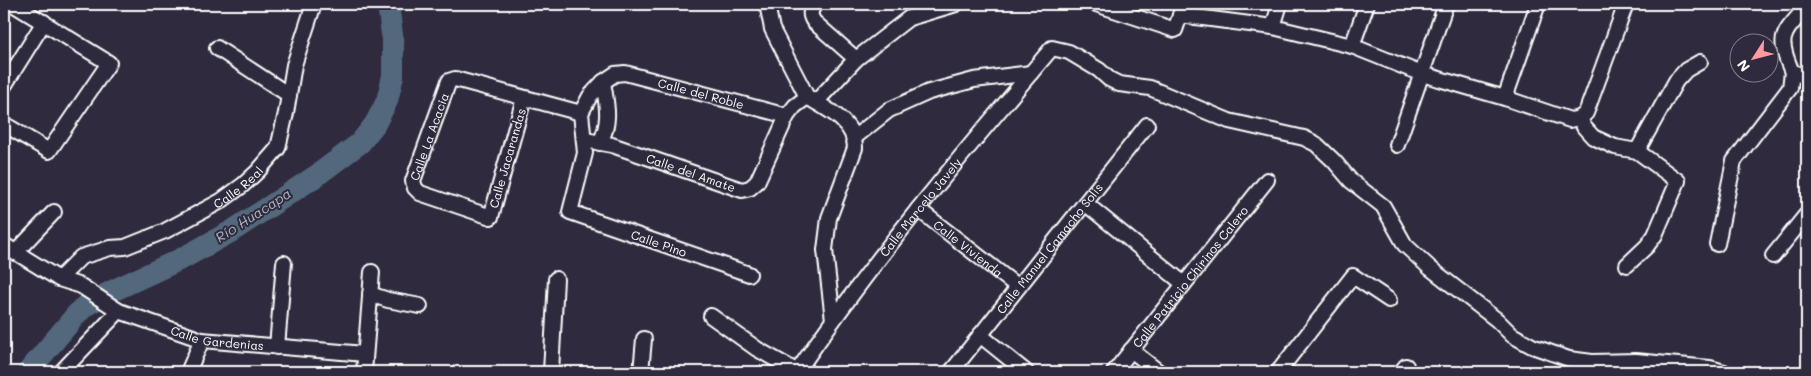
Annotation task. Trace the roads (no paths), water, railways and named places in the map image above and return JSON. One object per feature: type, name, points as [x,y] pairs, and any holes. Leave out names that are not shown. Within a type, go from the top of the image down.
[{"type":"street","points":[[4,124],[49,151],[109,63],[13,4]]},
{"type":"street","name":"Calle Real","points":[[59,279],[81,257],[110,248],[125,247],[165,231],[221,201],[243,185],[278,148],[294,65],[314,4]]},
{"type":"street","points":[[767,4],[772,28],[812,100],[848,124],[855,137],[855,148],[829,218],[825,250],[833,320]]},
{"type":"street","points":[[816,4],[811,10],[811,17],[814,22],[856,59]]},
{"type":"street","points":[[909,18],[919,4]]},
{"type":"street","points":[[1096,4],[1175,30],[1182,9],[1273,27],[1352,46],[1422,74],[1505,98],[1570,120],[1580,118],[1586,113],[1626,4]]},
{"type":"street","points":[[1273,27],[1280,4]]},
{"type":"street","points":[[1352,46],[1368,4]]},
{"type":"street","points":[[1397,145],[1446,4]]},
{"type":"street","points":[[1505,98],[1538,4]]},
{"type":"street","points":[[909,18],[946,5]]},
{"type":"street","points":[[1717,244],[1734,160],[1790,88],[1792,72],[1784,53],[1782,41],[1788,28],[1807,6]]},
{"type":"street","name":"Calle del Amate","points":[[585,140],[612,146],[742,190],[750,188],[757,182],[787,116],[795,106],[812,100],[856,59],[909,18]]},
{"type":"street","points":[[4,86],[44,22]]},
{"type":"street","points":[[217,48],[289,95]]},
{"type":"street","name":"Calle Marcelo Javely","points":[[798,372],[833,320],[918,209],[1052,48],[1069,52],[1119,84],[1150,88],[1229,121],[1304,138],[1316,144],[1334,161],[1351,182],[1384,206],[1405,245],[1430,268],[1497,320],[1512,335],[1532,346],[1569,359],[1634,367]]},
{"type":"street","points":[[1637,151],[1676,81],[1686,70],[1700,62]]},
{"type":"street","points":[[1792,72],[1807,77]]},
{"type":"street","name":"Calle del Roble","points":[[603,82],[615,74],[625,73],[787,116]]},
{"type":"street","points":[[855,137],[889,110],[929,92],[974,80],[1031,73]]},
{"type":"street","name":"Calle La Acacia","points":[[491,217],[420,193],[415,188],[413,181],[449,81],[455,79],[581,113]]},
{"type":"street","points":[[585,140],[581,113],[590,96],[603,82]]},
{"type":"street","points":[[600,143],[606,130],[608,118],[603,82]]},
{"type":"street","name":"Calle Jacarandas","points":[[491,217],[524,98]]},
{"type":"street","points":[[1580,118],[1584,127],[1593,137],[1615,147],[1637,151],[1678,181],[1655,236],[1627,264]]},
{"type":"street","name":"Calle Manuel Camacho Solís","points":[[951,372],[1147,125]]},
{"type":"street","name":"Calle Pino","points":[[585,140],[585,153],[570,212],[749,274]]},
{"type":"street","name":"Calle Patricio Chirinos Calero","points":[[1114,372],[1268,180]]},
{"type":"street","points":[[1085,203],[1184,284]]},
{"type":"street","name":"Calle Vivienda","points":[[918,209],[1018,287]]},
{"type":"street","points":[[10,249],[54,212]]},
{"type":"street","points":[[1773,256],[1807,214]]},
{"type":"street","name":"Calle Gardenias","points":[[10,249],[59,279],[81,286],[114,308],[202,340],[366,354]]},
{"type":"street","points":[[277,347],[284,264]]},
{"type":"street","points":[[364,372],[372,272]]},
{"type":"street","points":[[1278,372],[1353,276],[1389,300]]},
{"type":"street","points":[[551,372],[556,279]]},
{"type":"street","points":[[370,294],[388,300],[420,306]]},
{"type":"street","points":[[61,372],[114,308]]},
{"type":"street","points":[[711,316],[757,349],[798,372]]},
{"type":"street","points":[[980,336],[1026,372]]},
{"type":"street","points":[[641,372],[644,339]]},
{"type":"street","points":[[188,372],[202,340]]},
{"type":"street","points":[[1131,350],[1159,372]]},
{"type":"street","points":[[1634,367],[1710,368],[1724,372]]},
{"type":"waterway","name":"Río Huacapa","points":[[28,372],[85,306],[110,292],[183,258],[232,231],[316,176],[360,143],[375,124],[387,101],[393,76],[393,42],[388,4]]}]
